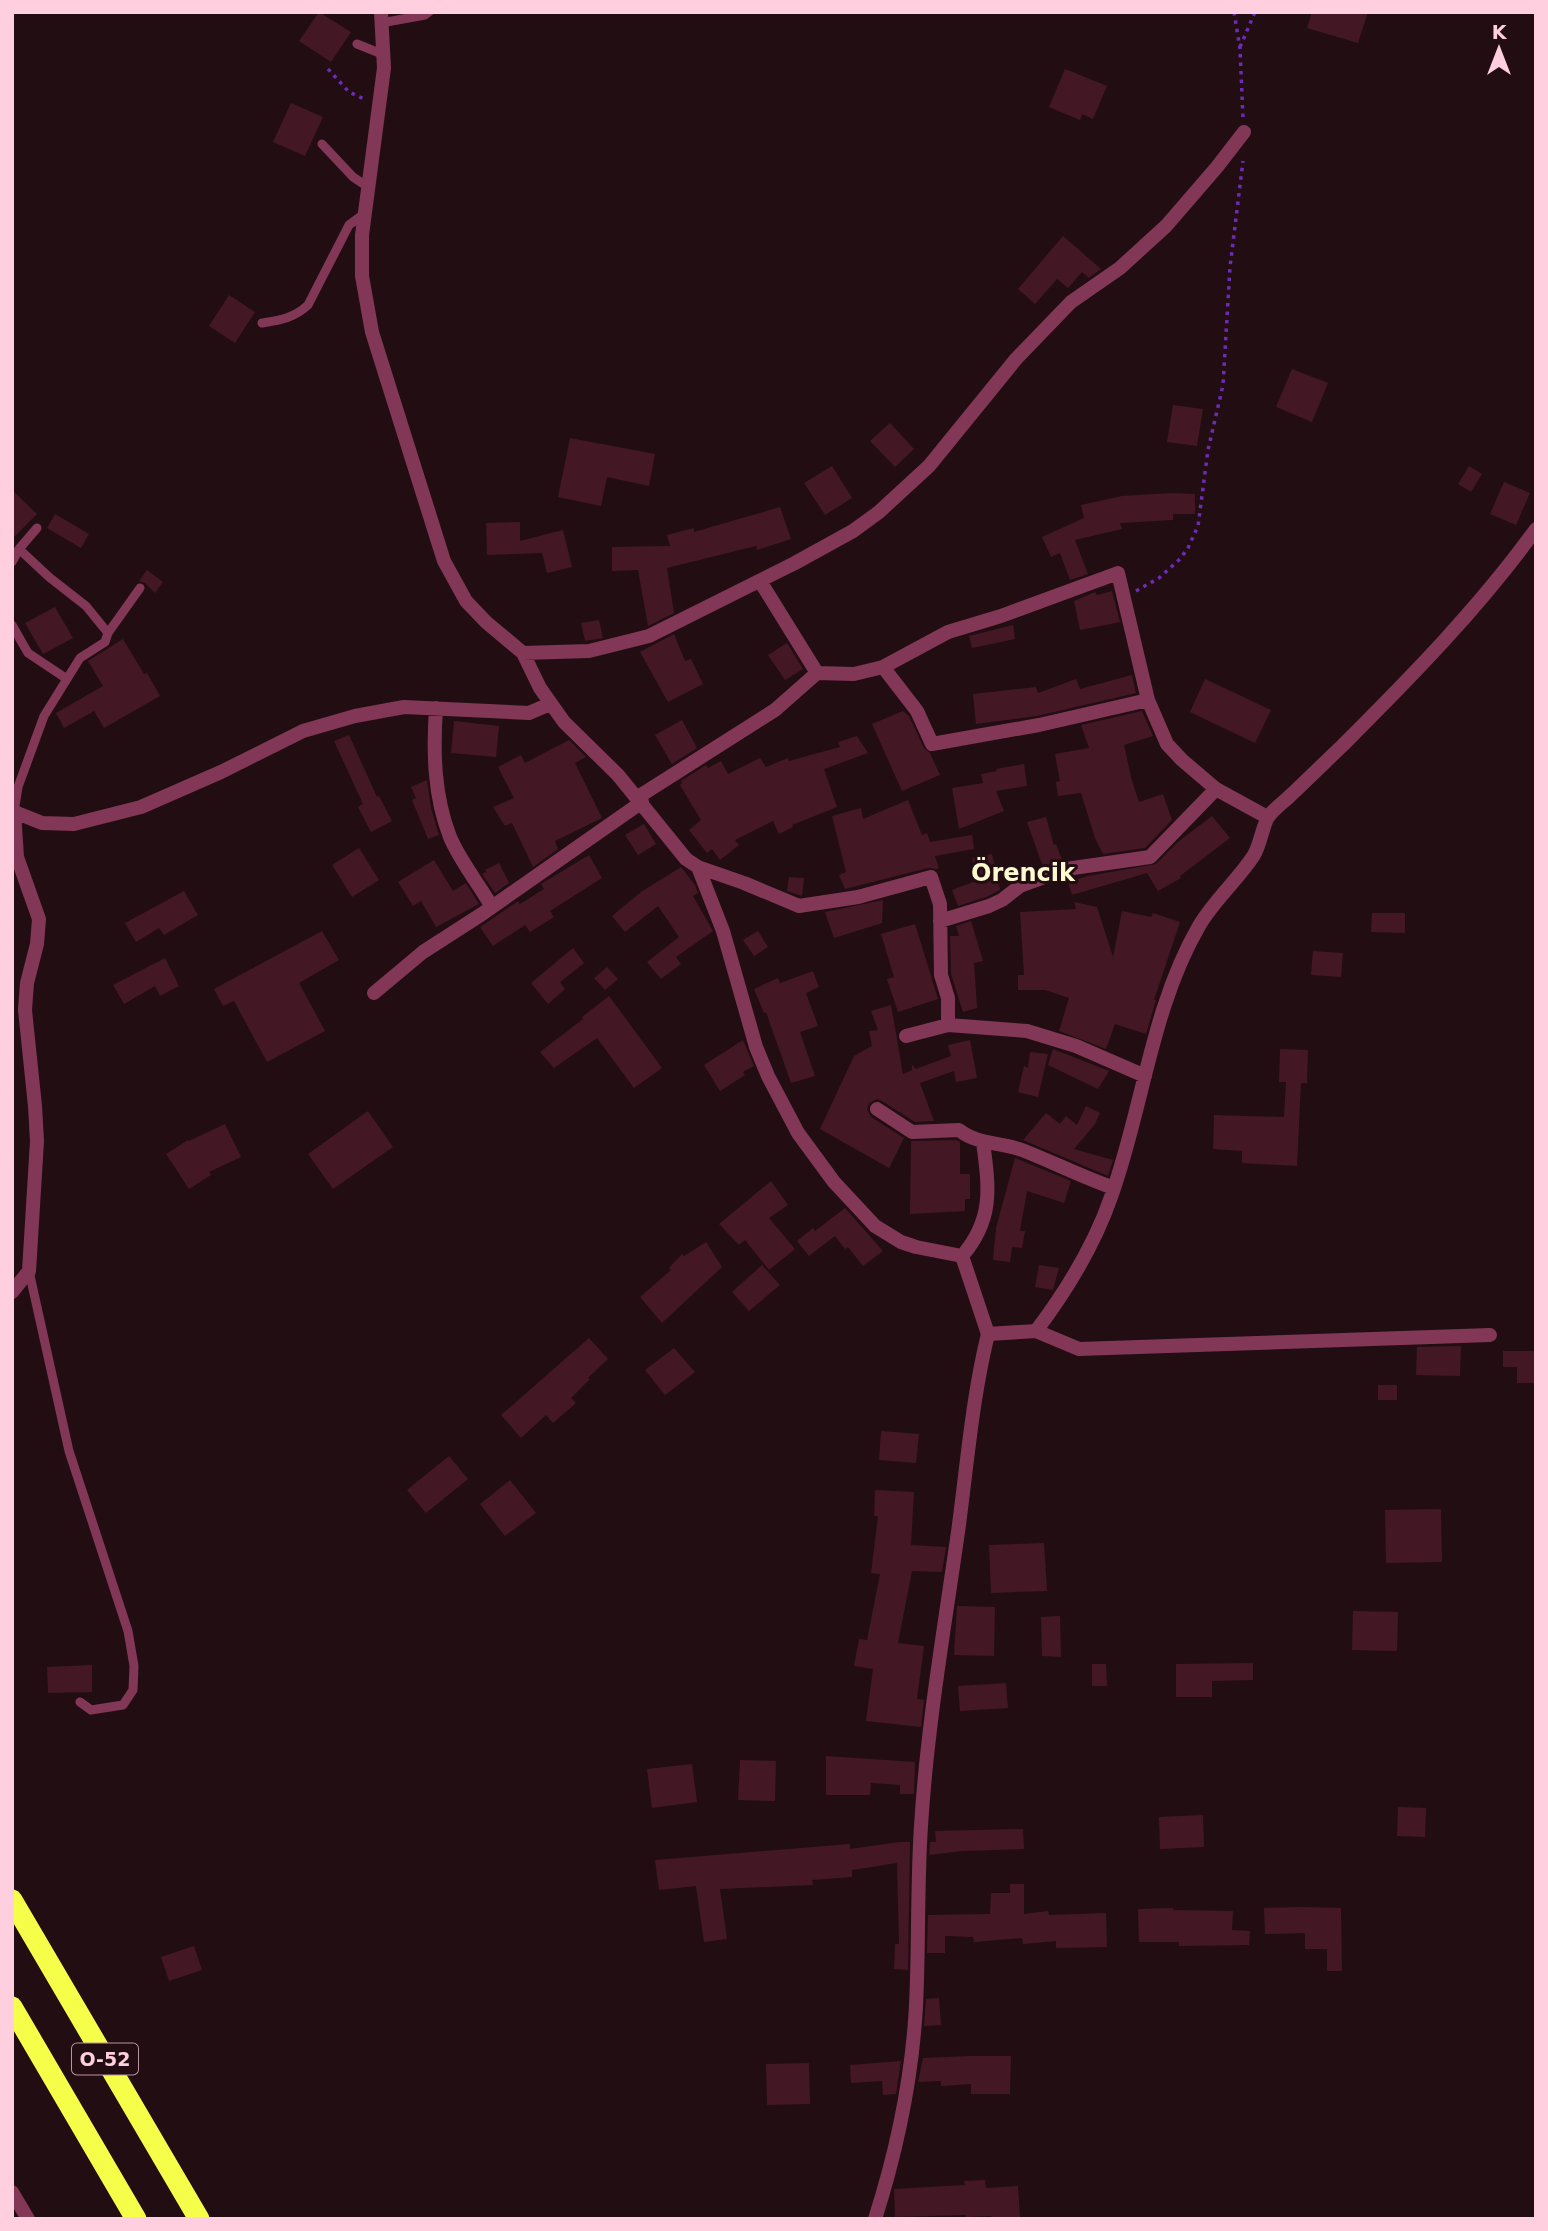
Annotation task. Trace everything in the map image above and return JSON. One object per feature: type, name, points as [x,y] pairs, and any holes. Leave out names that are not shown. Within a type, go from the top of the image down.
[{"type":"highway","name":"O-52","points":[[12,1900],[198,2219]]},
{"type":"highway","name":"O-52","points":[[12,2007],[136,2219]]},
{"type":"street","points":[[381,18],[384,68],[362,235],[362,276],[372,332],[406,433],[444,561],[458,590],[475,612],[523,653],[550,704],[640,800],[686,859],[698,867],[799,906],[858,897],[931,877],[940,904],[941,975],[948,998],[948,1025]]},
{"type":"street","points":[[523,653],[567,653],[649,636],[760,582],[853,531],[904,491],[929,466],[1008,369],[1071,302],[1120,268],[1166,226],[1244,132]]},
{"type":"street","points":[[1036,1331],[1065,1291],[1098,1229],[1114,1188],[1166,1000],[1186,949],[1213,904],[1253,856],[1260,843],[1267,817],[1341,746],[1447,637],[1503,574],[1536,529]]},
{"type":"street","points":[[374,993],[423,952],[492,907],[640,800],[775,710],[817,673],[854,674],[883,667],[948,632],[1001,616],[1118,573],[1148,700],[1167,744],[1216,789],[1267,817]]},
{"type":"street","points":[[760,582],[817,673]]},
{"type":"street","points":[[883,667],[917,711],[932,744],[1039,725],[1148,700]]},
{"type":"street","points":[[12,1292],[29,1271],[37,1142],[25,1010],[27,983],[37,944],[39,919],[24,879],[13,837],[13,811],[42,824],[74,824],[127,811],[221,772],[303,731],[355,716],[404,707],[529,713],[550,704]]},
{"type":"street","points":[[436,708],[433,759],[443,813],[451,838],[492,907]]},
{"type":"street","points":[[940,921],[989,906],[1020,886],[1066,869],[1150,857],[1216,789]]},
{"type":"street","points":[[698,867],[723,930],[760,1057],[798,1133],[834,1182],[875,1226],[901,1242],[962,1256]]},
{"type":"street","points":[[906,1036],[948,1025],[1027,1031],[1076,1046],[1145,1076]]},
{"type":"street","points":[[877,1109],[912,1132],[960,1130],[970,1139],[1019,1149],[1114,1188]]},
{"type":"street","points":[[962,1256],[980,1232],[987,1208],[988,1177],[983,1142]]},
{"type":"street","points":[[874,2219],[899,2133],[913,2047],[918,1876],[926,1758],[968,1465],[973,1406],[988,1334],[962,1256]]},
{"type":"street","points":[[988,1334],[1036,1331],[1079,1349],[1490,1335]]},
{"type":"street","points":[[12,2192],[28,2219]]},
{"type":"lane","points":[[381,18],[427,13]]},
{"type":"lane","points":[[357,44],[382,54]]},
{"type":"lane","points":[[323,145],[353,177],[368,187]]},
{"type":"lane","points":[[262,323],[284,320],[308,305],[349,225],[365,213]]},
{"type":"lane","points":[[12,562],[37,528]]},
{"type":"lane","points":[[19,549],[86,606],[108,633]]},
{"type":"lane","points":[[13,811],[18,787],[40,727],[67,679],[80,658],[104,642],[140,588]]},
{"type":"lane","points":[[12,625],[27,653],[67,679]]},
{"type":"lane","points":[[29,1271],[66,1440],[128,1631],[134,1666],[133,1690],[123,1705],[92,1710],[80,1702]]},
{"type":"path","points":[[1124,596],[1148,585],[1170,569],[1188,548],[1198,526],[1208,450],[1217,418],[1226,355],[1230,267],[1244,158],[1240,48],[1234,12]]},
{"type":"path","points":[[1240,48],[1255,12]]},
{"type":"path","points":[[328,69],[349,92],[379,107]]},
{"type":"building","points":[[319,12],[351,32],[331,62],[299,41]]},
{"type":"building","points":[[1312,12],[1368,12],[1358,43],[1307,28]]},
{"type":"building","points":[[1065,69],[1107,86],[1093,119],[1082,114],[1080,120],[1049,107]]},
{"type":"building","points":[[291,103],[323,117],[305,156],[273,142]]},
{"type":"building","points":[[1063,236],[1101,269],[1089,278],[1082,272],[1068,288],[1057,279],[1035,304],[1018,289]]},
{"type":"building","points":[[229,295],[255,312],[235,343],[209,326]]},
{"type":"building","points":[[1292,369],[1328,383],[1312,422],[1276,407]]},
{"type":"building","points":[[1173,405],[1203,409],[1197,446],[1167,442]]},
{"type":"building","points":[[890,423],[914,449],[895,467],[870,441]]},
{"type":"building","points":[[570,438],[655,454],[649,486],[607,477],[601,506],[558,497]]},
{"type":"building","points":[[832,466],[852,498],[825,515],[804,483]]},
{"type":"building","points":[[1469,466],[1482,474],[1471,492],[1458,484]]},
{"type":"building","points":[[1504,482],[1530,493],[1516,525],[1490,514]]},
{"type":"building","points":[[12,490],[37,514],[12,539]]},
{"type":"building","points":[[1195,494],[1195,514],[1173,514],[1173,520],[1120,523],[1122,529],[1075,540],[1088,574],[1070,580],[1060,553],[1051,557],[1042,537],[1084,518],[1081,505],[1122,496]]},
{"type":"building","points":[[780,507],[791,539],[757,550],[756,546],[667,568],[674,613],[648,626],[638,570],[612,571],[612,547],[670,546],[667,535],[694,528],[694,532]]},
{"type":"building","points":[[55,514],[89,534],[81,548],[47,528]]},
{"type":"building","points":[[520,522],[520,541],[563,530],[572,567],[547,573],[542,553],[487,555],[486,523]]},
{"type":"building","points":[[147,570],[163,582],[155,593],[139,581]]},
{"type":"building","points":[[1112,591],[1120,622],[1080,630],[1074,601],[1095,592],[1097,595]]},
{"type":"building","points":[[55,607],[73,638],[43,654],[25,623]]},
{"type":"building","points":[[599,620],[603,638],[585,641],[581,623]]},
{"type":"building","points":[[1013,625],[1015,639],[972,648],[969,636]]},
{"type":"building","points":[[674,634],[685,661],[691,659],[703,684],[668,702],[640,652]]},
{"type":"building","points":[[123,639],[160,696],[104,728],[94,711],[64,728],[56,713],[103,686],[88,661]]},
{"type":"building","points":[[787,643],[803,669],[785,680],[768,655]]},
{"type":"building","points":[[1132,675],[1136,693],[1037,716],[976,724],[973,694],[1036,687],[1038,693],[1076,679],[1080,689]]},
{"type":"building","points":[[1205,679],[1271,710],[1255,743],[1190,712]]},
{"type":"building","points":[[903,711],[909,716],[940,775],[902,791],[872,724]]},
{"type":"building","points":[[1142,711],[1153,736],[1124,745],[1132,781],[1139,802],[1163,794],[1172,820],[1145,848],[1103,854],[1081,793],[1058,796],[1056,782],[1060,781],[1055,754],[1089,748],[1081,725]]},
{"type":"building","points":[[682,720],[697,748],[672,764],[655,735]]},
{"type":"building","points":[[454,721],[499,726],[496,757],[451,753]]},
{"type":"building","points":[[349,735],[377,797],[379,796],[392,821],[371,832],[358,807],[363,804],[334,741]]},
{"type":"building","points":[[857,736],[868,753],[824,769],[837,807],[792,825],[793,827],[779,834],[773,821],[735,840],[739,845],[720,860],[712,849],[707,853],[689,830],[701,820],[680,785],[681,781],[706,765],[708,768],[721,761],[728,774],[760,758],[766,767],[788,758],[789,761],[840,747],[838,742]]},
{"type":"building","points":[[569,740],[586,757],[575,763],[602,818],[555,841],[558,849],[533,867],[512,823],[505,826],[493,807],[514,798],[498,767],[521,755],[525,763]]},
{"type":"building","points":[[1024,764],[1027,786],[996,791],[1004,811],[959,829],[952,788],[983,783],[981,774]]},
{"type":"building","points":[[427,780],[439,835],[428,839],[412,800],[416,798],[411,787]]},
{"type":"building","points":[[908,800],[922,835],[927,833],[930,842],[972,835],[974,849],[935,856],[939,868],[937,869],[928,868],[845,889],[839,875],[846,872],[832,816],[861,808],[863,819]]},
{"type":"building","points":[[1212,816],[1230,838],[1180,876],[1181,878],[1158,891],[1147,873],[1072,895],[1068,882],[1156,864],[1179,841]]},
{"type":"building","points":[[1046,817],[1054,845],[1056,844],[1062,860],[1043,867],[1027,822]]},
{"type":"building","points":[[644,824],[656,844],[638,855],[625,835]]},
{"type":"building","points":[[359,848],[379,880],[352,897],[332,865]]},
{"type":"building","points":[[992,854],[1000,890],[958,906],[952,890],[976,881],[972,858]]},
{"type":"building","points":[[589,855],[602,878],[550,911],[554,917],[530,932],[525,925],[493,946],[480,927],[518,901],[520,904],[544,889],[541,884]]},
{"type":"building","points":[[434,860],[453,891],[466,883],[479,904],[436,927],[421,901],[413,906],[398,882]]},
{"type":"building","points":[[499,863],[509,883],[495,893],[482,874]]},
{"type":"building","points":[[681,867],[695,885],[698,893],[693,896],[713,931],[676,957],[681,964],[661,979],[647,962],[679,937],[658,906],[625,932],[612,916],[641,892]]},
{"type":"building","points":[[789,877],[804,878],[802,896],[787,891]]},
{"type":"building","points":[[184,891],[198,915],[164,935],[159,928],[136,942],[125,923]]},
{"type":"building","points":[[883,900],[882,923],[834,938],[825,912]]},
{"type":"building","points":[[1074,902],[1097,907],[1113,957],[1122,911],[1151,917],[1153,913],[1180,922],[1154,1000],[1146,1034],[1115,1024],[1106,1049],[1059,1031],[1069,998],[1045,990],[1018,990],[1018,975],[1024,975],[1020,912],[1076,909]]},
{"type":"building","points":[[1372,913],[1405,913],[1405,933],[1371,932]]},
{"type":"building","points":[[971,921],[983,961],[974,963],[977,1008],[963,1012],[951,974],[950,936],[959,936],[956,926]]},
{"type":"building","points":[[915,924],[938,999],[898,1012],[887,979],[894,977],[881,934]]},
{"type":"building","points":[[322,931],[339,960],[299,983],[325,1031],[267,1062],[234,1001],[223,1006],[214,989]]},
{"type":"building","points":[[758,931],[768,947],[754,956],[743,940]]},
{"type":"building","points":[[573,948],[584,963],[560,982],[565,989],[548,1004],[531,983]]},
{"type":"building","points":[[1313,951],[1343,953],[1341,977],[1311,975]]},
{"type":"building","points":[[165,958],[179,986],[160,996],[155,986],[124,1004],[113,985]]},
{"type":"building","points":[[607,967],[618,979],[605,990],[594,978]]},
{"type":"building","points":[[813,971],[819,987],[806,993],[818,1026],[800,1032],[815,1076],[791,1083],[766,1012],[764,1013],[754,989],[778,978],[780,983]]},
{"type":"building","points":[[609,996],[662,1068],[634,1088],[597,1038],[554,1068],[540,1052]]},
{"type":"building","points":[[891,1005],[903,1074],[912,1070],[912,1065],[916,1069],[951,1056],[948,1045],[970,1040],[977,1078],[956,1082],[954,1071],[920,1083],[934,1121],[915,1122],[882,1101],[877,1099],[869,1103],[867,1109],[871,1117],[904,1138],[889,1168],[820,1129],[854,1056],[872,1046],[869,1031],[878,1030],[871,1011]]},
{"type":"building","points":[[743,1040],[754,1066],[720,1091],[704,1065]]},
{"type":"building","points":[[1053,1049],[1109,1071],[1098,1089],[1048,1065]]},
{"type":"building","points":[[1280,1049],[1308,1050],[1307,1083],[1301,1083],[1297,1166],[1242,1163],[1242,1151],[1213,1149],[1214,1115],[1284,1117],[1286,1082],[1279,1082]]},
{"type":"building","points":[[1030,1052],[1048,1054],[1038,1097],[1018,1092],[1024,1066],[1028,1068]]},
{"type":"building","points":[[1086,1106],[1100,1113],[1095,1124],[1074,1149],[1113,1160],[1108,1176],[1023,1140],[1046,1113],[1060,1124],[1066,1116],[1077,1125]]},
{"type":"building","points":[[368,1111],[393,1147],[333,1189],[308,1154]]},
{"type":"building","points":[[225,1124],[241,1157],[209,1172],[211,1175],[189,1189],[166,1154],[188,1140]]},
{"type":"building","points":[[911,1141],[960,1142],[960,1174],[970,1174],[970,1199],[965,1199],[965,1211],[910,1214]]},
{"type":"building","points":[[1015,1158],[1071,1181],[1064,1203],[1027,1191],[1020,1231],[1025,1231],[1022,1248],[1012,1247],[1010,1262],[993,1260],[996,1228]]},
{"type":"building","points":[[771,1181],[788,1205],[769,1218],[795,1249],[769,1270],[745,1240],[739,1245],[719,1224]]},
{"type":"building","points":[[845,1208],[883,1251],[863,1266],[835,1236],[809,1256],[797,1241]]},
{"type":"building","points":[[706,1242],[722,1267],[662,1323],[640,1297],[671,1270],[669,1268],[682,1254],[684,1256]]},
{"type":"building","points":[[762,1265],[780,1285],[749,1311],[732,1292]]},
{"type":"building","points":[[1039,1265],[1059,1268],[1053,1290],[1035,1287]]},
{"type":"building","points":[[589,1338],[608,1359],[571,1398],[576,1403],[553,1423],[546,1415],[521,1438],[501,1415]]},
{"type":"building","points":[[1461,1346],[1460,1376],[1416,1375],[1417,1347]]},
{"type":"building","points":[[674,1348],[695,1372],[665,1395],[645,1370]]},
{"type":"building","points":[[1503,1351],[1536,1351],[1536,1383],[1517,1383],[1517,1367],[1503,1367]]},
{"type":"building","points":[[1378,1385],[1397,1385],[1397,1400],[1378,1400]]},
{"type":"building","points":[[881,1431],[919,1434],[916,1463],[879,1460]]},
{"type":"building","points":[[449,1456],[468,1479],[426,1513],[407,1490]]},
{"type":"building","points":[[510,1480],[536,1513],[505,1536],[480,1504]]},
{"type":"building","points":[[875,1490],[914,1492],[911,1545],[946,1547],[942,1572],[912,1571],[898,1643],[924,1646],[917,1699],[924,1700],[921,1727],[866,1721],[873,1669],[854,1666],[859,1639],[867,1640],[880,1574],[871,1573],[878,1516],[874,1516]]},
{"type":"building","points":[[1441,1509],[1442,1562],[1386,1563],[1385,1510]]},
{"type":"building","points":[[1044,1543],[1047,1591],[991,1593],[989,1545]]},
{"type":"building","points":[[957,1606],[995,1607],[994,1656],[954,1655]]},
{"type":"building","points":[[1353,1611],[1398,1612],[1397,1651],[1352,1650]]},
{"type":"building","points":[[1060,1616],[1061,1657],[1042,1656],[1041,1617]]},
{"type":"building","points":[[1253,1663],[1253,1680],[1212,1681],[1212,1697],[1176,1697],[1176,1664]]},
{"type":"building","points":[[1092,1664],[1106,1664],[1107,1686],[1092,1686]]},
{"type":"building","points":[[92,1665],[92,1692],[48,1693],[47,1667]]},
{"type":"building","points":[[1006,1683],[1008,1708],[960,1711],[958,1686]]},
{"type":"building","points":[[826,1756],[915,1762],[914,1794],[900,1794],[900,1785],[871,1783],[870,1795],[826,1795]]},
{"type":"building","points":[[740,1760],[776,1761],[775,1801],[738,1800]]},
{"type":"building","points":[[692,1764],[697,1802],[652,1808],[647,1769]]},
{"type":"building","points":[[1398,1807],[1426,1808],[1425,1837],[1397,1836]]},
{"type":"building","points":[[1203,1815],[1204,1847],[1160,1849],[1159,1817]]},
{"type":"building","points":[[1023,1829],[1024,1849],[929,1855],[930,1842],[936,1842],[935,1831]]},
{"type":"building","points":[[910,1842],[908,1970],[894,1969],[895,1944],[899,1944],[897,1863],[852,1870],[852,1877],[812,1880],[813,1885],[720,1889],[727,1939],[704,1942],[696,1886],[659,1890],[655,1860],[850,1844],[850,1849]]},
{"type":"building","points":[[1010,1884],[1024,1884],[1024,1914],[1048,1911],[1049,1915],[1106,1913],[1107,1947],[1056,1948],[1056,1941],[1023,1944],[1022,1938],[974,1942],[973,1937],[945,1936],[945,1953],[927,1953],[928,1915],[990,1914],[991,1893],[1010,1893]]},
{"type":"building","points":[[1264,1908],[1341,1908],[1342,1971],[1327,1971],[1327,1949],[1305,1949],[1305,1933],[1265,1934]]},
{"type":"building","points":[[1138,1909],[1233,1911],[1232,1930],[1250,1931],[1249,1945],[1179,1946],[1179,1942],[1139,1942]]},
{"type":"building","points":[[194,1946],[202,1970],[169,1981],[161,1957]]},
{"type":"building","points":[[939,1998],[941,2025],[924,2026],[926,1999]]},
{"type":"building","points":[[1011,2056],[1010,2094],[971,2094],[971,2084],[941,2086],[941,2081],[918,2082],[923,2058]]},
{"type":"building","points":[[901,2061],[896,2094],[883,2095],[882,2081],[851,2083],[850,2065]]},
{"type":"building","points":[[809,2063],[810,2104],[767,2105],[766,2064]]},
{"type":"building","points":[[985,2180],[986,2188],[1018,2186],[1020,2218],[992,2219],[991,2216],[966,2215],[895,2217],[894,2189],[965,2185],[964,2181]]},
{"type":"district","name":"Örencik","points":[[1023,873]]}]
